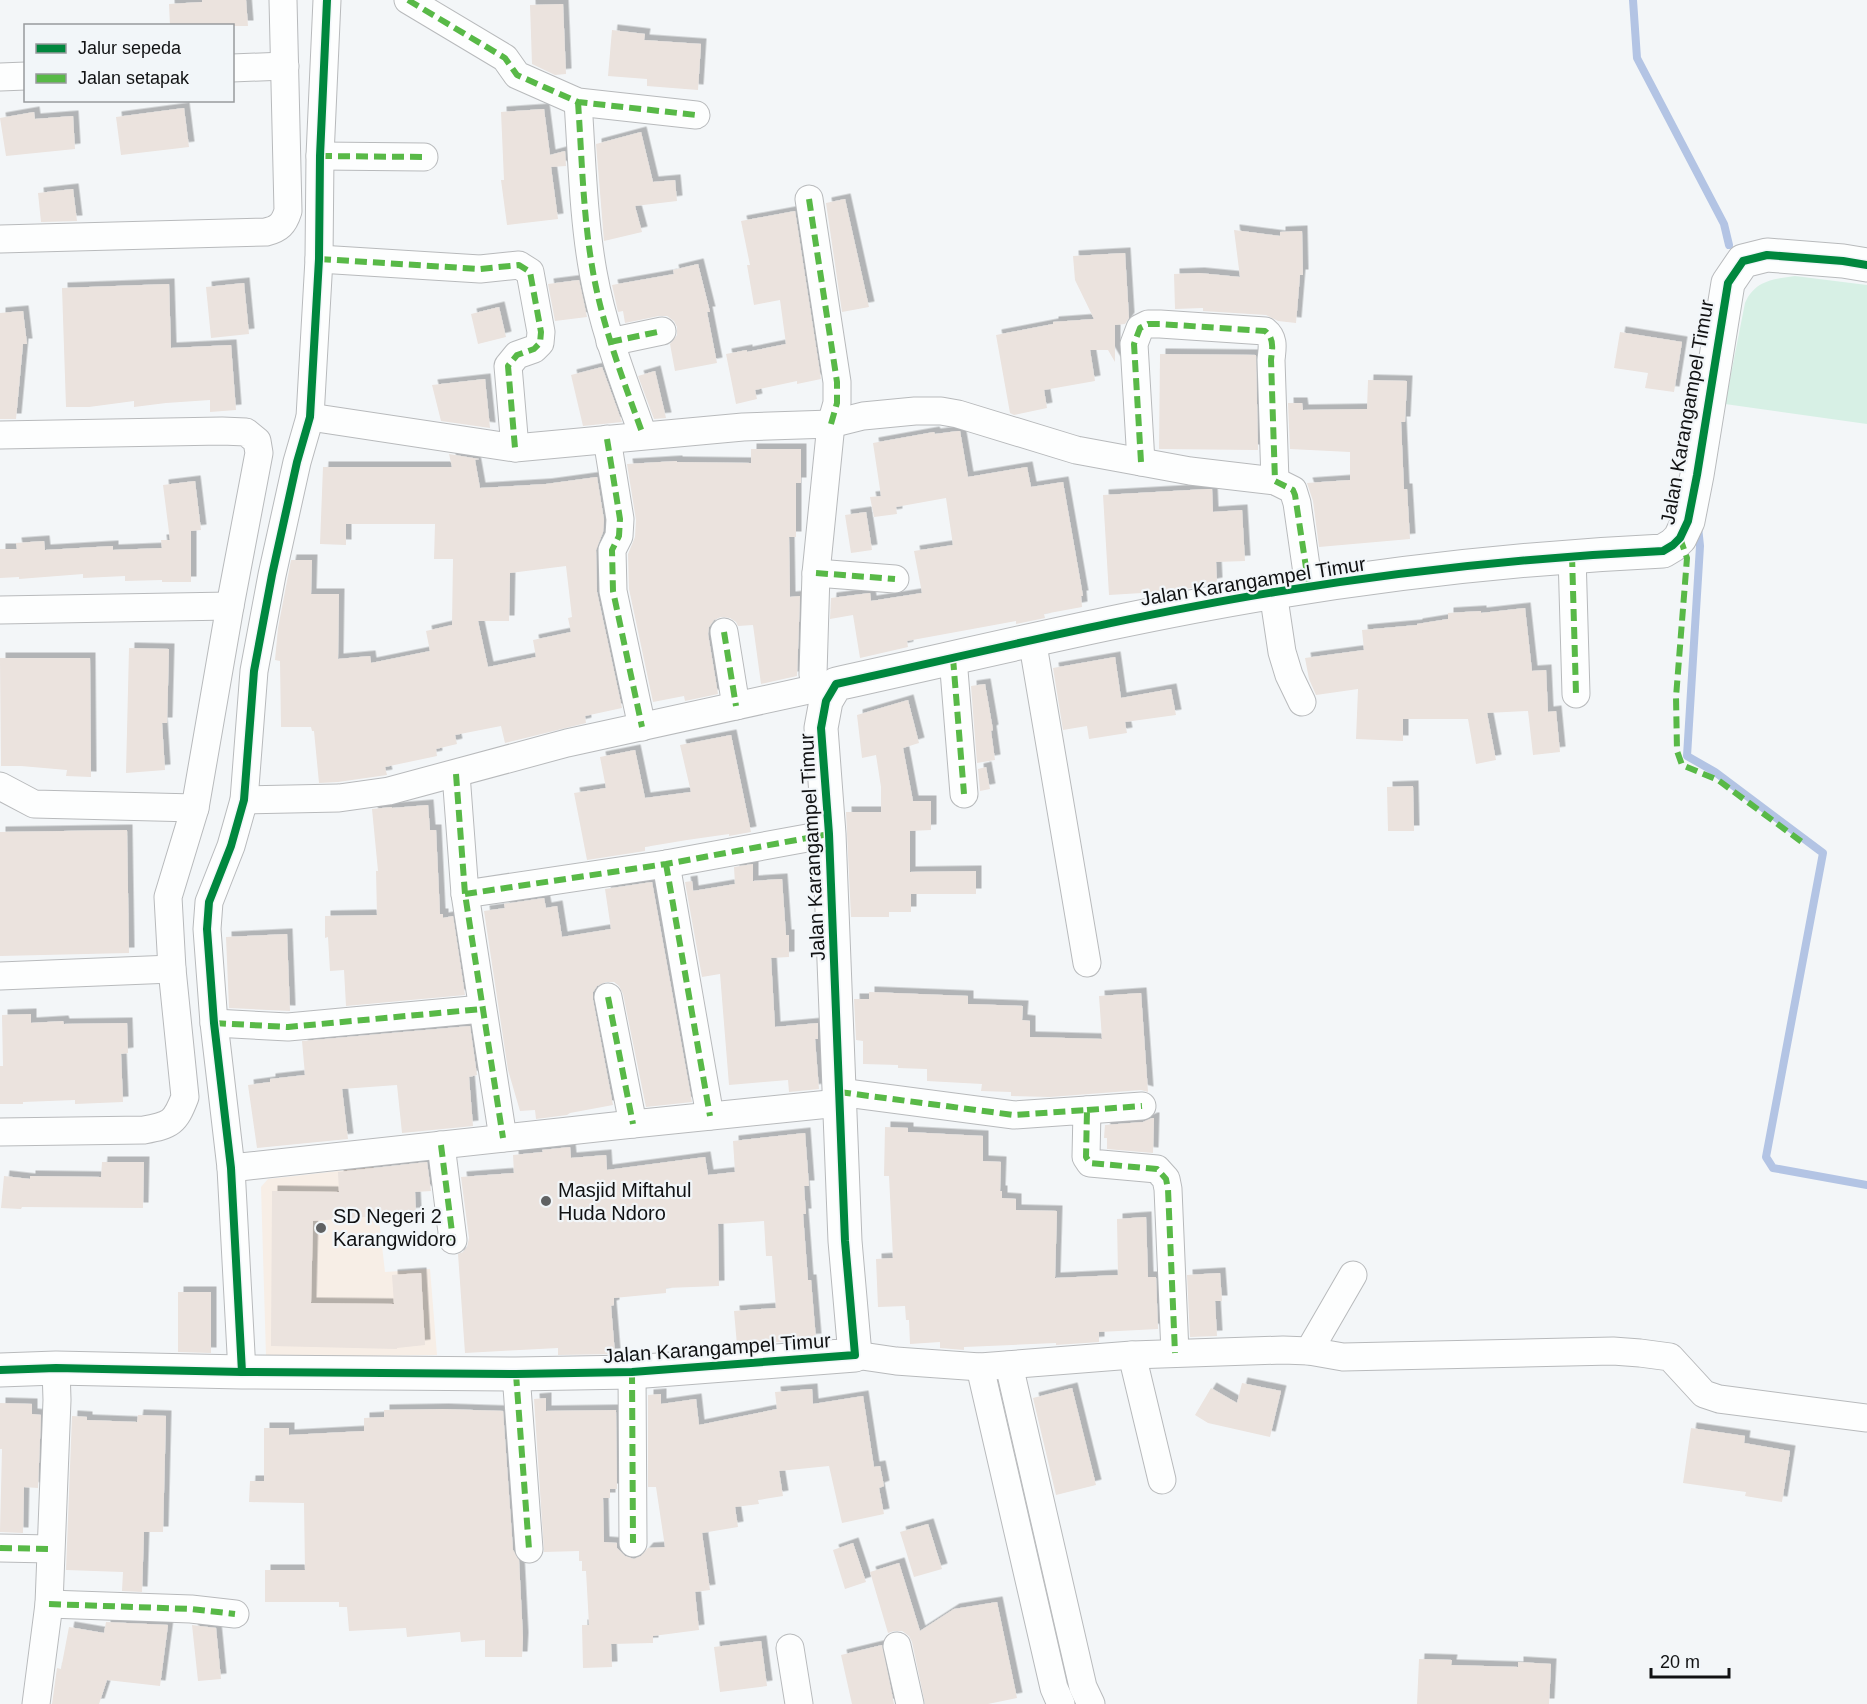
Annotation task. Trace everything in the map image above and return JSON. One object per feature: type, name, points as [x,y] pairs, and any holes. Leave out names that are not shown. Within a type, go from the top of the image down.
[{"type":"street","points":[[0,239],[266,231],[280,227],[288,212],[284,0]]},
{"type":"street","points":[[242,1372],[231,1168],[214,1023],[207,929],[209,902],[231,846],[244,800],[254,672],[272,574],[297,462],[310,417],[319,259],[320,156],[327,0]]},
{"type":"street","points":[[408,0],[506,58],[517,75],[578,102],[696,115]]},
{"type":"street","points":[[234,68],[285,66]]},
{"type":"street","points":[[0,77],[24,76]]},
{"type":"street","points":[[578,102],[593,273],[610,342],[643,435]]},
{"type":"street","points":[[320,156],[424,157]]},
{"type":"street","points":[[808,199],[837,382],[837,403],[831,424],[816,573],[813,674],[826,686]]},
{"type":"street","name":"Jalan Karangampel Timur","points":[[855,1355],[845,1241],[829,834],[821,728],[826,702],[826,686],[1120,620],[1309,586],[1572,555],[1663,551],[1680,538],[1688,521],[1728,283],[1743,261],[1767,255],[1867,265]]},
{"type":"street","points":[[319,259],[480,269],[519,265],[530,272],[540,343],[534,349],[518,355],[508,366],[515,448]]},
{"type":"street","points":[[1141,462],[1134,344],[1140,328],[1148,324],[1160,324],[1265,332],[1270,335],[1273,344],[1271,360],[1275,481]]},
{"type":"street","points":[[610,342],[662,331]]},
{"type":"street","points":[[310,417],[515,448],[743,427],[831,424],[863,416],[941,411],[990,423],[1076,450],[1190,471],[1275,481],[1293,490],[1295,495],[1309,586]]},
{"type":"street","points":[[0,435],[246,432],[257,441],[259,453],[195,808],[168,897],[184,1096],[178,1115],[165,1126],[144,1130],[0,1132]]},
{"type":"street","points":[[607,439],[620,519],[619,536],[612,550],[613,591],[642,727]]},
{"type":"street","points":[[1572,555],[1576,694]]},
{"type":"street","points":[[816,573],[895,579]]},
{"type":"street","points":[[1273,592],[1282,652],[1289,675],[1302,702]]},
{"type":"street","points":[[0,610],[230,606]]},
{"type":"street","points":[[724,632],[736,706]]},
{"type":"street","points":[[1032,639],[1087,963]]},
{"type":"street","points":[[953,658],[964,794]]},
{"type":"street","points":[[244,800],[339,798],[389,791],[567,743],[826,686]]},
{"type":"street","points":[[456,774],[465,894],[503,1138]]},
{"type":"street","points":[[0,786],[34,804],[195,808]]},
{"type":"street","points":[[465,894],[666,864],[829,834]]},
{"type":"street","points":[[666,864],[710,1116]]},
{"type":"street","points":[[0,976],[172,969]]},
{"type":"street","points":[[608,997],[633,1124]]},
{"type":"street","points":[[214,1023],[288,1027],[482,1009]]},
{"type":"street","points":[[231,1168],[710,1116],[839,1098],[1014,1115],[1142,1106]]},
{"type":"street","points":[[1087,1110],[1086,1157],[1090,1163],[1157,1169],[1166,1179],[1175,1353]]},
{"type":"street","points":[[441,1145],[453,1240]]},
{"type":"street","points":[[1309,1351],[1353,1275]]},
{"type":"street","name":"Jalan Karangampel Timur","points":[[0,1370],[56,1368],[516,1374],[632,1372],[855,1355],[896,1361],[980,1367],[1132,1355],[1283,1350],[1309,1351],[1343,1357],[1613,1351],[1670,1357],[1704,1394],[1719,1399],[1867,1418]]},
{"type":"street","points":[[1132,1355],[1162,1480]]},
{"type":"street","points":[[1009,1365],[1083,1687],[1091,1704]]},
{"type":"street","points":[[980,1367],[1056,1699]]},
{"type":"street","points":[[36,1704],[49,1604],[57,1400],[56,1368]]},
{"type":"street","points":[[632,1372],[633,1543]]},
{"type":"street","points":[[516,1374],[529,1549]]},
{"type":"street","points":[[0,1548],[50,1549]]},
{"type":"street","points":[[49,1604],[191,1609],[235,1614]]},
{"type":"street","points":[[897,1646],[910,1704]]},
{"type":"street","points":[[790,1648],[799,1704]]},
{"type":"shaded area","name":"SD Negeri 2 Karangwidoro","points":[[373,1167],[385,1272],[430,1269],[437,1355],[266,1356],[261,1187],[268,1179]]},
{"type":"green space","points":[[1795,276],[1867,285],[1867,424],[1725,404],[1745,303],[1749,295],[1766,282]]},
{"type":"building","points":[[202,0],[246,0],[248,26],[170,24],[169,4],[202,2]]},
{"type":"building","points":[[563,4],[566,74],[555,75],[532,64],[530,5]]},
{"type":"building","points":[[612,30],[645,34],[644,40],[701,44],[698,90],[647,86],[647,79],[608,76]]},
{"type":"building","points":[[184,108],[189,147],[121,155],[116,117]]},
{"type":"building","points":[[544,109],[550,155],[565,151],[566,166],[551,167],[558,219],[507,225],[501,180],[504,180],[501,112]]},
{"type":"building","points":[[34,112],[35,119],[73,116],[75,149],[6,156],[0,118]]},
{"type":"building","points":[[641,132],[653,182],[675,180],[677,201],[635,206],[642,232],[604,241],[596,144]]},
{"type":"building","points":[[73,189],[77,221],[41,222],[38,193]]},
{"type":"building","points":[[845,199],[869,307],[842,312],[826,203]]},
{"type":"building","points":[[795,211],[821,379],[797,384],[797,381],[755,390],[757,399],[736,404],[726,354],[786,344],[780,300],[754,305],[747,265],[750,265],[741,221]]},
{"type":"building","points":[[1234,230],[1280,236],[1280,232],[1302,231],[1303,275],[1300,275],[1296,323],[1278,321],[1266,315],[1203,311],[1203,308],[1175,309],[1174,274],[1199,273],[1240,277]]},
{"type":"building","points":[[1125,253],[1129,318],[1125,324],[1115,325],[1115,362],[1108,350],[1090,350],[1095,381],[1044,390],[1047,408],[1014,415],[1010,413],[996,335],[1053,324],[1053,322],[1094,319],[1075,280],[1073,256]]},
{"type":"building","points":[[698,264],[710,312],[707,312],[717,363],[675,371],[670,344],[677,335],[674,321],[667,316],[659,316],[625,323],[623,311],[618,312],[612,285],[674,274],[673,270]]},
{"type":"building","points":[[579,280],[587,317],[555,321],[548,284]]},
{"type":"building","points":[[244,283],[249,334],[211,338],[206,287]]},
{"type":"building","points":[[169,284],[171,348],[231,345],[236,410],[210,412],[210,400],[134,407],[134,401],[89,407],[66,407],[62,288]]},
{"type":"building","points":[[499,307],[506,337],[478,344],[471,314]]},
{"type":"building","points":[[23,311],[27,344],[23,344],[16,419],[0,419],[0,313]]},
{"type":"building","points":[[1620,332],[1682,342],[1674,392],[1645,388],[1648,373],[1614,368]]},
{"type":"building","points":[[1160,354],[1256,355],[1258,450],[1159,449]]},
{"type":"building","points":[[602,367],[622,422],[583,426],[571,375]]},
{"type":"building","points":[[655,371],[666,418],[654,419],[638,376]]},
{"type":"building","points":[[485,379],[490,428],[441,421],[432,385]]},
{"type":"building","points":[[1368,380],[1407,381],[1405,422],[1401,422],[1404,489],[1407,489],[1410,539],[1319,547],[1313,501],[1307,483],[1350,480],[1350,452],[1290,449],[1288,403],[1302,403],[1303,410],[1367,409]]},
{"type":"building","points":[[960,431],[968,477],[1027,467],[1031,487],[1063,482],[1083,596],[1081,596],[1082,607],[1044,614],[1045,618],[1016,624],[1016,621],[907,641],[908,647],[860,658],[853,615],[830,619],[831,598],[870,593],[871,601],[922,593],[914,551],[953,545],[946,498],[896,507],[897,514],[874,517],[870,497],[881,496],[873,443],[934,432],[935,434]]},
{"type":"building","points":[[751,449],[801,449],[801,483],[796,483],[796,537],[789,537],[790,597],[800,596],[797,676],[761,684],[753,625],[738,626],[730,618],[721,617],[714,620],[709,627],[708,634],[718,694],[685,701],[684,696],[653,702],[629,589],[628,554],[635,537],[636,520],[627,464],[677,461],[751,463]]},
{"type":"building","points":[[449,454],[479,459],[475,460],[480,488],[546,484],[597,477],[604,520],[603,532],[596,550],[597,592],[622,708],[585,716],[586,723],[505,743],[501,726],[455,735],[457,744],[436,749],[437,756],[385,767],[387,775],[319,783],[314,731],[311,727],[281,727],[280,661],[275,660],[278,628],[291,560],[312,560],[311,594],[339,594],[338,659],[370,656],[371,663],[430,651],[426,631],[452,625],[453,559],[434,559],[435,524],[346,524],[346,545],[320,544],[323,467],[452,467]],"holes":[[[566,566],[572,617],[568,618],[571,632],[533,640],[536,657],[488,667],[478,621],[509,621],[510,573]]]},
{"type":"building","points":[[195,481],[201,530],[191,531],[191,582],[125,581],[125,576],[83,578],[83,574],[19,579],[19,577],[0,578],[0,549],[17,549],[16,543],[44,541],[45,550],[113,546],[113,550],[162,548],[161,540],[170,540],[163,485]]},
{"type":"building","points":[[1212,489],[1213,512],[1242,510],[1245,561],[1216,562],[1217,583],[1175,591],[1109,595],[1103,495]]},
{"type":"building","points":[[866,512],[872,550],[851,553],[845,515]]},
{"type":"building","points":[[1525,608],[1532,671],[1546,670],[1548,712],[1556,711],[1560,752],[1533,755],[1528,711],[1487,713],[1496,760],[1476,764],[1468,719],[1403,719],[1403,741],[1356,739],[1358,689],[1316,695],[1309,679],[1305,658],[1364,650],[1362,630],[1417,625],[1448,619],[1448,613],[1481,611],[1481,613]]},
{"type":"building","points":[[129,648],[169,649],[167,723],[162,723],[165,770],[126,773]]},
{"type":"building","points":[[1115,657],[1121,698],[1171,689],[1176,715],[1125,722],[1127,733],[1089,739],[1087,726],[1063,730],[1053,668]]},
{"type":"building","points":[[0,658],[90,658],[91,777],[66,776],[67,770],[1,766]]},
{"type":"building","points":[[985,684],[993,730],[991,731],[995,760],[977,763],[971,686]]},
{"type":"building","points":[[908,700],[919,743],[903,748],[913,801],[931,801],[931,830],[910,831],[910,872],[976,871],[976,894],[911,894],[911,912],[889,912],[889,917],[851,917],[846,812],[881,812],[881,787],[876,755],[862,758],[857,715]]},
{"type":"building","points":[[731,735],[751,832],[645,847],[645,851],[587,860],[574,793],[606,788],[600,757],[635,750],[645,798],[691,792],[680,745]]},
{"type":"building","points":[[986,767],[990,789],[980,791],[978,769]]},
{"type":"building","points":[[1413,786],[1414,831],[1388,831],[1387,787]]},
{"type":"building","points":[[428,805],[430,830],[436,830],[440,914],[443,914],[443,918],[453,916],[465,995],[346,1006],[344,970],[330,971],[328,937],[325,938],[325,916],[377,915],[376,871],[378,871],[372,809]]},
{"type":"building","points":[[127,830],[129,953],[0,956],[0,832]]},
{"type":"building","points":[[753,864],[753,881],[782,879],[786,935],[789,935],[789,957],[771,958],[775,1027],[818,1023],[818,1039],[815,1039],[819,1089],[789,1092],[788,1080],[729,1085],[720,974],[702,977],[685,882],[692,881],[693,891],[735,884],[734,867]]},
{"type":"building","points":[[652,882],[692,1102],[646,1107],[623,994],[614,982],[606,982],[597,986],[593,992],[593,1000],[613,1105],[536,1119],[535,1110],[520,1111],[508,1070],[484,911],[505,908],[504,904],[544,898],[546,908],[557,906],[562,937],[611,929],[605,889]]},
{"type":"building","points":[[287,934],[290,1011],[229,1008],[226,937]]},
{"type":"building","points":[[869,992],[968,996],[968,1004],[1023,1006],[1022,1020],[1030,1021],[1030,1037],[1102,1039],[1099,996],[1141,993],[1148,1092],[1141,1090],[1050,1097],[1011,1096],[1011,1092],[981,1091],[982,1084],[927,1081],[927,1069],[863,1064],[863,1041],[856,1040],[854,999],[869,999]]},
{"type":"building","points":[[31,1014],[31,1023],[63,1021],[64,1024],[127,1023],[128,1053],[121,1054],[123,1102],[75,1104],[75,1100],[0,1104],[0,1066],[3,1066],[2,1015]]},
{"type":"building","points":[[470,1026],[477,1075],[469,1077],[473,1126],[402,1133],[397,1085],[342,1089],[348,1139],[257,1148],[248,1085],[270,1082],[270,1079],[305,1075],[302,1041]]},
{"type":"building","points":[[1154,1118],[1153,1153],[1107,1149],[1107,1138],[1104,1138],[1105,1125],[1143,1122]]},
{"type":"building","points":[[885,1127],[908,1128],[908,1132],[983,1136],[983,1161],[1001,1162],[1000,1191],[1002,1191],[1002,1198],[1016,1199],[1016,1210],[1057,1211],[1055,1278],[1118,1275],[1117,1219],[1146,1217],[1148,1277],[1156,1277],[1158,1329],[1099,1332],[1099,1342],[1056,1345],[1056,1343],[964,1347],[964,1350],[940,1348],[940,1342],[910,1344],[909,1320],[906,1320],[905,1306],[878,1307],[876,1259],[893,1258],[889,1176],[884,1176]]},
{"type":"building","points":[[805,1133],[809,1186],[804,1186],[806,1214],[803,1214],[808,1280],[811,1280],[816,1339],[737,1345],[734,1311],[776,1308],[772,1256],[766,1256],[764,1221],[718,1224],[719,1286],[666,1288],[666,1293],[614,1298],[614,1305],[611,1306],[615,1354],[558,1355],[558,1348],[465,1353],[458,1254],[467,1247],[469,1238],[461,1177],[514,1173],[513,1155],[570,1147],[571,1158],[606,1155],[607,1170],[705,1157],[708,1175],[735,1172],[733,1141]]},
{"type":"building","points":[[102,1162],[144,1162],[143,1208],[1,1208],[4,1176],[30,1179],[30,1176],[101,1177]]},
{"type":"building","points":[[427,1162],[431,1191],[415,1192],[416,1213],[313,1221],[311,1303],[394,1304],[392,1275],[421,1273],[425,1345],[397,1349],[271,1346],[272,1191],[339,1192],[338,1172]]},
{"type":"building","points":[[1220,1273],[1222,1301],[1215,1301],[1217,1336],[1190,1337],[1187,1275]]},
{"type":"building","points":[[178,1292],[211,1292],[211,1353],[178,1352]]},
{"type":"building","points":[[1242,1383],[1281,1391],[1270,1437],[1208,1423],[1195,1415],[1211,1388],[1237,1403]]},
{"type":"building","points":[[1072,1388],[1096,1485],[1056,1495],[1033,1398]]},
{"type":"building","points":[[812,1389],[813,1404],[863,1396],[874,1467],[880,1466],[884,1486],[879,1488],[884,1514],[842,1523],[829,1466],[779,1471],[783,1496],[758,1500],[759,1504],[735,1507],[738,1527],[702,1533],[710,1590],[695,1592],[699,1630],[653,1636],[653,1643],[611,1644],[612,1667],[583,1668],[582,1625],[589,1625],[586,1571],[582,1571],[579,1551],[544,1552],[534,1399],[546,1398],[546,1411],[616,1410],[617,1489],[610,1489],[610,1498],[603,1498],[604,1542],[617,1543],[617,1548],[625,1556],[634,1559],[641,1556],[648,1548],[665,1547],[656,1487],[648,1487],[648,1395],[661,1394],[661,1404],[696,1399],[699,1425],[777,1409],[775,1392]]},
{"type":"building","points":[[0,1403],[32,1404],[32,1414],[41,1415],[38,1488],[24,1487],[23,1533],[0,1532],[2,1449],[0,1449]]},
{"type":"building","points":[[384,1410],[503,1411],[513,1550],[519,1560],[522,1657],[485,1657],[485,1640],[461,1642],[460,1632],[407,1637],[406,1628],[349,1631],[347,1607],[339,1607],[339,1602],[265,1602],[265,1570],[305,1570],[304,1503],[249,1502],[250,1481],[264,1481],[264,1428],[289,1428],[289,1435],[364,1431],[364,1418],[384,1417]]},
{"type":"building","points":[[138,1415],[166,1416],[163,1532],[144,1532],[142,1592],[122,1591],[123,1572],[66,1570],[72,1416],[87,1417],[87,1420],[137,1422]]},
{"type":"building","points":[[1691,1428],[1745,1436],[1744,1443],[1790,1451],[1782,1502],[1745,1496],[1746,1492],[1683,1483]]},
{"type":"building","points":[[928,1524],[942,1569],[914,1577],[900,1532]]},
{"type":"building","points":[[853,1543],[866,1582],[845,1589],[833,1550]]},
{"type":"building","points":[[899,1563],[920,1631],[954,1609],[997,1602],[1017,1698],[988,1704],[925,1704],[912,1642],[909,1636],[902,1631],[888,1633],[870,1572]]},
{"type":"building","points":[[106,1622],[168,1625],[160,1686],[107,1680],[99,1704],[52,1704],[57,1668],[61,1669],[69,1627],[104,1633]]},
{"type":"building","points":[[192,1625],[216,1628],[221,1679],[198,1681]]},
{"type":"building","points":[[761,1641],[767,1686],[720,1692],[714,1647]]},
{"type":"building","points":[[882,1645],[894,1704],[852,1704],[841,1655]]},
{"type":"building","points":[[1419,1659],[1452,1660],[1451,1665],[1518,1667],[1518,1662],[1551,1664],[1549,1704],[1417,1704]]},
{"type":"waterway","points":[[1633,0],[1637,58],[1724,224],[1729,245]]},
{"type":"waterway","points":[[1698,527],[1700,546],[1687,756],[1715,772],[1823,853],[1766,1157],[1773,1168],[1867,1185]]},
{"type":"marked path","points":[[408,0],[505,58],[517,75],[578,102],[696,115]]},
{"type":"marked path","points":[[578,102],[585,209],[597,293],[621,375],[643,435]]},
{"type":"marked path","points":[[320,156],[424,157]]},
{"type":"marked path","points":[[809,199],[837,382],[837,403],[831,424]]},
{"type":"marked path","points":[[319,259],[480,269],[519,265],[530,272],[541,332],[540,343],[534,349],[517,355],[508,366],[515,448]]},
{"type":"marked path","points":[[1141,462],[1134,344],[1140,328],[1148,324],[1160,324],[1265,331],[1272,344],[1275,481],[1293,490],[1295,495],[1309,587]]},
{"type":"marked path","points":[[610,342],[662,331]]},
{"type":"marked path","points":[[607,439],[620,519],[619,536],[612,550],[613,591],[642,727]]},
{"type":"marked path","points":[[1680,538],[1687,558],[1676,697],[1677,751],[1682,765],[1718,780],[1806,845]]},
{"type":"marked path","points":[[1572,555],[1576,694]]},
{"type":"marked path","points":[[816,573],[895,579]]},
{"type":"marked path","points":[[724,632],[736,706]]},
{"type":"marked path","points":[[953,658],[964,794]]},
{"type":"marked path","points":[[456,774],[465,894],[503,1138]]},
{"type":"marked path","points":[[465,894],[666,864],[829,834]]},
{"type":"marked path","points":[[666,864],[710,1116]]},
{"type":"marked path","points":[[608,997],[633,1124]]},
{"type":"marked path","points":[[214,1023],[288,1027],[482,1009]]},
{"type":"marked path","points":[[839,1092],[1014,1115],[1087,1110],[1086,1157],[1090,1163],[1157,1169],[1166,1179],[1175,1353]]},
{"type":"marked path","points":[[1087,1110],[1142,1106]]},
{"type":"marked path","points":[[441,1145],[453,1240]]},
{"type":"marked path","points":[[632,1372],[633,1543]]},
{"type":"marked path","points":[[516,1374],[529,1549]]},
{"type":"marked path","points":[[0,1548],[50,1549]]},
{"type":"marked path","points":[[49,1604],[191,1609],[235,1614]]},
{"type":"cycle path","points":[[242,1372],[231,1168],[214,1023],[207,929],[209,902],[231,846],[244,800],[254,671],[272,575],[297,462],[310,417],[319,259],[320,156],[327,0]]},
{"type":"cycle path","points":[[0,1370],[56,1368],[516,1374],[632,1372],[855,1355],[845,1241],[829,834],[821,728],[826,701],[836,684],[1110,623],[1275,592],[1469,566],[1663,551],[1680,538],[1688,521],[1728,283],[1743,261],[1767,255],[1867,265]]},
{"type":"place","name":"Masjid Miftahul Huda Ndoro","points":[[546,1201]]},
{"type":"place","name":"SD Negeri 2 Karangwidoro","points":[[321,1228]]}]
